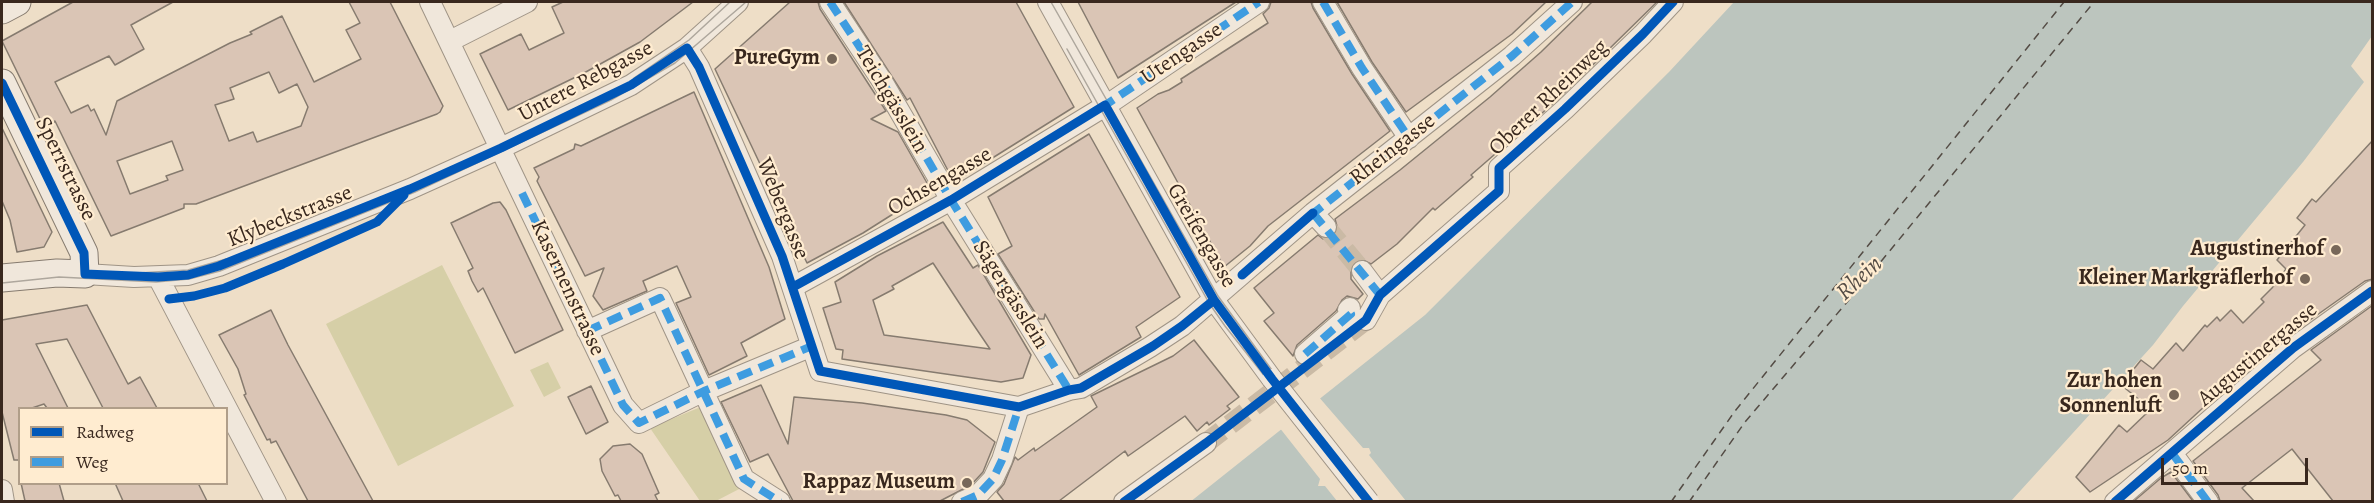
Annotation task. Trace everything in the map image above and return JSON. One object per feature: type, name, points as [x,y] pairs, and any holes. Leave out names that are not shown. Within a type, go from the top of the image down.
[{"type":"street","points":[[2,10],[17,2]]},
{"type":"street","name":"Kasernenstrasse","points":[[430,2],[623,405],[639,423],[704,391]]},
{"type":"street","points":[[450,40],[527,2]]},
{"type":"street","name":"Untere Rebgasse","points":[[501,148],[631,85],[687,48],[738,2]]},
{"type":"street","name":"Teichgässlein","points":[[830,2],[882,81],[951,200]]},
{"type":"street","name":"Greifengasse","points":[[1048,2],[1214,300],[1272,379],[1368,501]]},
{"type":"street","name":"Utengasse","points":[[1105,105],[1259,2]]},
{"type":"street","points":[[1323,2],[1362,68],[1409,138]]},
{"type":"street","name":"Rheingasse","points":[[1019,407],[1081,388],[1150,348],[1182,326],[1320,220],[1409,138],[1512,56],[1572,2]]},
{"type":"street","name":"Oberer Rheinweg","points":[[1380,295],[1498,191],[1499,168],[1596,79],[1673,2]]},
{"type":"street","name":"Webergasse","points":[[687,48],[699,67],[782,256],[820,370],[1019,407]]},
{"type":"street","name":"Sperrstrasse","points":[[2,83],[84,253],[85,274]]},
{"type":"street","name":"Ochsengasse","points":[[792,287],[951,200],[1105,105]]},
{"type":"street","name":"Klybeckstrasse","points":[[2,278],[57,273],[158,277],[189,274],[219,266],[410,189],[501,148]]},
{"type":"street","name":"Sägergässlein","points":[[951,200],[1069,390]]},
{"type":"street","points":[[1362,271],[1380,295],[1366,321]]},
{"type":"street","points":[[158,277],[226,407]]},
{"type":"street","name":"Augustinergasse","points":[[2115,501],[2293,348],[2373,291]]},
{"type":"street","points":[[587,331],[660,298],[744,479],[780,501]]},
{"type":"street","points":[[1305,354],[1351,314],[1348,310],[1350,308]]},
{"type":"street","points":[[704,391],[812,346]]},
{"type":"street","points":[[962,501],[978,495],[993,478],[1002,460],[1019,407]]},
{"type":"street","points":[[228,410],[276,501]]},
{"type":"street","points":[[1124,501],[1206,443]]},
{"type":"street","points":[[2172,453],[2208,501]]},
{"type":"street","points":[[2,490],[4,501]]},
{"type":"shaded area","points":[[442,265],[514,406],[398,466],[326,324]]},
{"type":"shaded area","points":[[548,362],[561,388],[544,397],[530,370]]},
{"type":"shaded area","points":[[703,406],[743,487],[716,501],[700,501],[650,428]]},
{"type":"water","name":"Rhein","points":[[1734,2],[2372,2],[2372,36],[2351,66],[2364,82],[2303,162],[2153,345],[2011,501],[1190,502],[1425,315],[1669,72]]},
{"type":"pier","points":[[1318,396],[1363,448],[1369,448],[1371,453],[1369,455],[1406,501],[1337,501],[1325,486],[1318,486],[1320,479],[1279,427]]},
{"type":"building","points":[[73,2],[173,2],[131,25],[144,49],[115,65],[109,56],[55,82],[71,113],[88,105],[91,111],[94,109],[106,135],[117,101],[252,34],[250,32],[282,16],[314,82],[361,59],[346,30],[360,23],[349,2],[390,2],[443,106],[437,114],[196,204],[184,204],[184,208],[111,236],[55,121],[44,127],[2,41]],"holes":[[[269,72],[279,93],[297,84],[308,107],[301,126],[257,142],[253,132],[229,141],[215,105],[234,99],[230,88]],[[172,141],[183,170],[166,176],[168,180],[130,194],[117,161]]]},
{"type":"building","points":[[563,2],[693,2],[640,42],[584,73],[508,110],[480,54],[521,34],[529,50],[564,33],[552,7]]},
{"type":"building","points":[[790,2],[818,2],[820,9],[886,111],[871,119],[898,132],[931,190],[863,233],[807,263],[715,69]]},
{"type":"building","points":[[844,2],[1016,2],[1074,107],[954,182],[910,98],[907,100]]},
{"type":"building","points":[[1078,2],[1236,2],[1118,78]]},
{"type":"building","points":[[1271,2],[1311,2],[1352,74],[1390,131],[1268,226],[1250,246],[1224,267],[1137,108],[1182,82],[1181,79],[1268,23],[1263,14]]},
{"type":"building","points":[[1337,2],[1546,2],[1512,34],[1406,112],[1372,62]]},
{"type":"building","points":[[1592,2],[1657,2],[1557,100],[1471,175],[1473,177],[1435,210],[1433,208],[1397,244],[1371,264],[1361,259],[1354,262],[1351,267],[1351,279],[1363,294],[1358,299],[1347,296],[1342,300],[1336,311],[1297,345],[1293,356],[1264,321],[1274,313],[1254,288],[1318,235],[1323,239],[1334,236],[1338,230],[1335,219],[1490,97],[1541,52]]},
{"type":"building","points":[[694,92],[769,267],[785,319],[741,343],[747,356],[709,375],[676,303],[691,297],[677,266],[643,281],[647,291],[603,310],[593,296],[604,268],[585,276],[537,181],[539,177],[534,168],[574,149],[575,144],[581,146]]},
{"type":"building","points":[[2,128],[52,232],[44,247],[17,252],[10,220],[2,201]]},
{"type":"building","points":[[1089,134],[1180,297],[1136,327],[1141,337],[1079,375],[1045,314],[1044,319],[1039,319],[998,254],[1012,246],[988,197]]},
{"type":"building","points":[[2373,140],[2373,279],[2365,281],[2293,332],[2231,382],[2168,440],[2090,492],[2076,477],[2119,425],[2127,432],[2151,409],[2121,385],[2141,360],[2153,369],[2176,343],[2183,351],[2205,325],[2207,327],[2217,317],[2220,321],[2231,310],[2243,323],[2264,302],[2261,299],[2286,269],[2277,260],[2305,225],[2297,218],[2312,199],[2316,202]]},
{"type":"building","points":[[500,202],[506,210],[563,330],[515,353],[483,288],[478,292],[472,281],[468,271],[473,268],[451,223],[493,203]]},
{"type":"building","points":[[943,222],[973,268],[978,265],[1031,355],[1023,378],[1001,382],[842,359],[843,350],[836,349],[823,308],[841,302],[835,282],[877,256]],"holes":[[[933,263],[990,349],[884,335],[873,300],[894,289],[892,286]]]},
{"type":"building","points":[[87,305],[128,384],[140,377],[156,407],[102,407],[67,339],[36,344],[68,407],[46,407],[44,404],[35,407],[18,407],[18,460],[14,460],[2,412],[2,320]]},
{"type":"building","points":[[2373,305],[2373,501],[2333,501],[2292,449],[2242,488],[2254,501],[2220,501],[2193,461],[2321,360],[2311,350]]},
{"type":"building","points":[[271,310],[373,501],[308,501],[276,441],[271,443],[270,439],[267,440],[244,395],[246,394],[238,369],[219,335]]},
{"type":"building","points":[[1194,340],[1239,397],[1227,406],[1230,409],[1209,425],[1207,422],[1197,431],[1185,416],[1128,456],[1125,451],[1059,501],[1004,501],[997,492],[1004,484],[1015,457],[1018,460],[1034,448],[1035,451],[1097,407],[1091,396],[1173,356]]},
{"type":"building","points":[[761,385],[788,444],[794,397],[862,403],[946,415],[967,420],[995,442],[983,472],[971,485],[940,501],[793,501],[768,454],[750,462],[721,402]]},
{"type":"building","points":[[591,386],[608,422],[586,434],[568,397]]},
{"type":"building","points":[[630,444],[642,454],[659,493],[655,495],[658,501],[621,501],[618,495],[615,496],[602,471],[600,459],[613,446]]},
{"type":"building","points":[[2171,472],[2193,501],[2134,501],[2161,478]]},
{"type":"building","points":[[21,485],[60,485],[64,501],[25,501]]},
{"type":"building","points":[[116,485],[199,485],[207,501],[123,501]]},
{"type":"ferry route","points":[[1671,502],[1735,411],[2064,2]]},
{"type":"ferry route","points":[[1689,502],[1745,422],[1865,281],[2094,2]]},
{"type":"tunnel","points":[[1326,227],[1362,271]]},
{"type":"tunnel","points":[[1206,443],[1366,320]]},
{"type":"tram line","points":[[634,78],[689,40],[730,2]]},
{"type":"tram line","points":[[2,283],[59,277],[156,282],[189,279],[220,271],[415,192],[611,100],[675,63],[746,2]]},
{"type":"tram line","points":[[1051,2],[1218,296],[1274,373],[1375,502]]},
{"type":"tram line","points":[[1067,49],[1209,303],[1364,502]]},
{"type":"tram line","points":[[138,273],[188,270],[226,259]]},
{"type":"marked path","points":[[830,2],[882,81],[951,200],[1069,390]]},
{"type":"marked path","points":[[1101,108],[1259,2]]},
{"type":"marked path","points":[[1323,2],[1362,68],[1409,138]]},
{"type":"marked path","points":[[1310,216],[1512,56],[1572,2]]},
{"type":"marked path","points":[[522,193],[623,405],[639,423],[704,391],[812,346]]},
{"type":"marked path","points":[[1313,213],[1380,295]]},
{"type":"marked path","points":[[587,331],[660,298],[744,479],[780,502]]},
{"type":"marked path","points":[[1305,354],[1351,314],[1348,310],[1350,308]]},
{"type":"marked path","points":[[962,502],[978,495],[993,479],[1002,460],[1019,407]]},
{"type":"marked path","points":[[2172,453],[2208,502]]},
{"type":"cycle path","points":[[1124,502],[1206,443],[1366,320],[1380,295],[1499,191],[1499,168],[1565,109],[1673,2]]},
{"type":"cycle path","points":[[2,83],[84,253],[85,274],[158,277],[188,275],[219,266],[410,189],[501,148],[631,85],[687,48],[699,67],[782,256],[820,371],[1019,407],[1081,388],[1153,346],[1214,300]]},
{"type":"cycle path","points":[[793,287],[951,200],[1105,105],[1214,300],[1272,379],[1369,502]]},
{"type":"cycle path","points":[[169,299],[194,296],[225,288],[283,264],[377,222],[404,195]]},
{"type":"cycle path","points":[[1242,275],[1313,213]]},
{"type":"cycle path","points":[[2115,502],[2293,348],[2372,291]]},
{"type":"place","name":"PureGym","points":[[832,59]]},
{"type":"place","name":"Augustinerhof","points":[[2336,250]]},
{"type":"place","name":"Kleiner Markgräflerhof","points":[[2305,279]]},
{"type":"place","name":"Zur hohen Sonnenluft","points":[[2174,395]]},
{"type":"place","name":"Rappaz Museum","points":[[967,483]]}]
